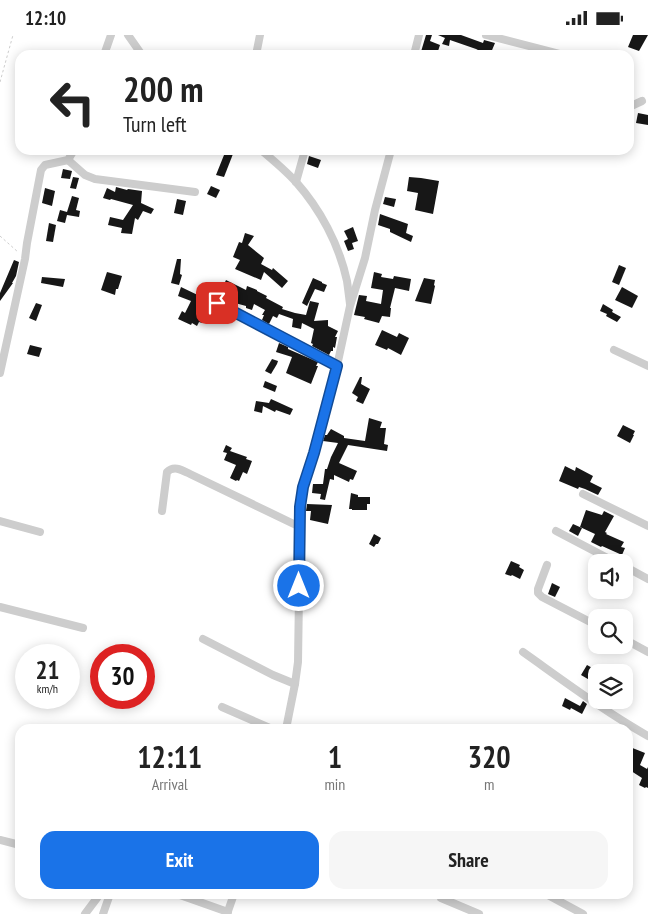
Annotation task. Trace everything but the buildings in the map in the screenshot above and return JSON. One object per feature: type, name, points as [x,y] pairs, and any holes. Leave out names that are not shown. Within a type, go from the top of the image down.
[{"type":"street","points":[[106,50],[111,35]]},
{"type":"street","points":[[128,35],[138,50]]},
{"type":"street","points":[[257,50],[260,35]]},
{"type":"street","points":[[415,50],[419,35]]},
{"type":"street","points":[[486,35],[544,50]]},
{"type":"street","points":[[634,105],[642,101]]},
{"type":"street","points":[[0,373],[25,259],[41,170],[45,165],[68,160],[71,155]]},
{"type":"street","points":[[267,155],[296,182],[331,234],[347,280],[350,306]]},
{"type":"street","points":[[296,182],[304,155]]},
{"type":"street","points":[[287,724],[295,684],[299,646],[300,507],[303,487],[337,366],[350,306],[365,258],[390,155]]},
{"type":"street","points":[[68,160],[85,175],[95,179],[195,193]]},
{"type":"street","points":[[217,303],[337,366]]},
{"type":"street","points":[[614,350],[648,366]]},
{"type":"street","points":[[162,511],[167,472],[170,469],[176,468],[300,527]]},
{"type":"street","points":[[583,493],[648,527]]},
{"type":"street","points":[[0,521],[40,532]]},
{"type":"street","points":[[556,531],[600,554]]},
{"type":"street","points":[[547,565],[538,593],[542,597],[588,621]]},
{"type":"street","points":[[633,571],[648,579]]},
{"type":"street","points":[[0,607],[83,629]]},
{"type":"street","points":[[203,639],[273,675],[295,684]]},
{"type":"street","points":[[633,644],[648,652]]},
{"type":"street","points":[[523,652],[627,724]]},
{"type":"street","points":[[222,707],[261,724]]},
{"type":"street","points":[[633,727],[648,736]]},
{"type":"street","points":[[0,839],[15,844]]},
{"type":"street","points":[[85,914],[96,899]]},
{"type":"street","points":[[103,914],[108,899]]},
{"type":"street","points":[[190,899],[228,913],[232,899]]},
{"type":"street","points":[[443,899],[479,914]]},
{"type":"street","points":[[555,899],[583,914]]},
{"type":"path","points":[[0,82],[13,35]]},
{"type":"path","points":[[0,236],[25,259]]},
{"type":"route","points":[[217,303],[337,366],[303,487],[300,507],[299,586]]}]
